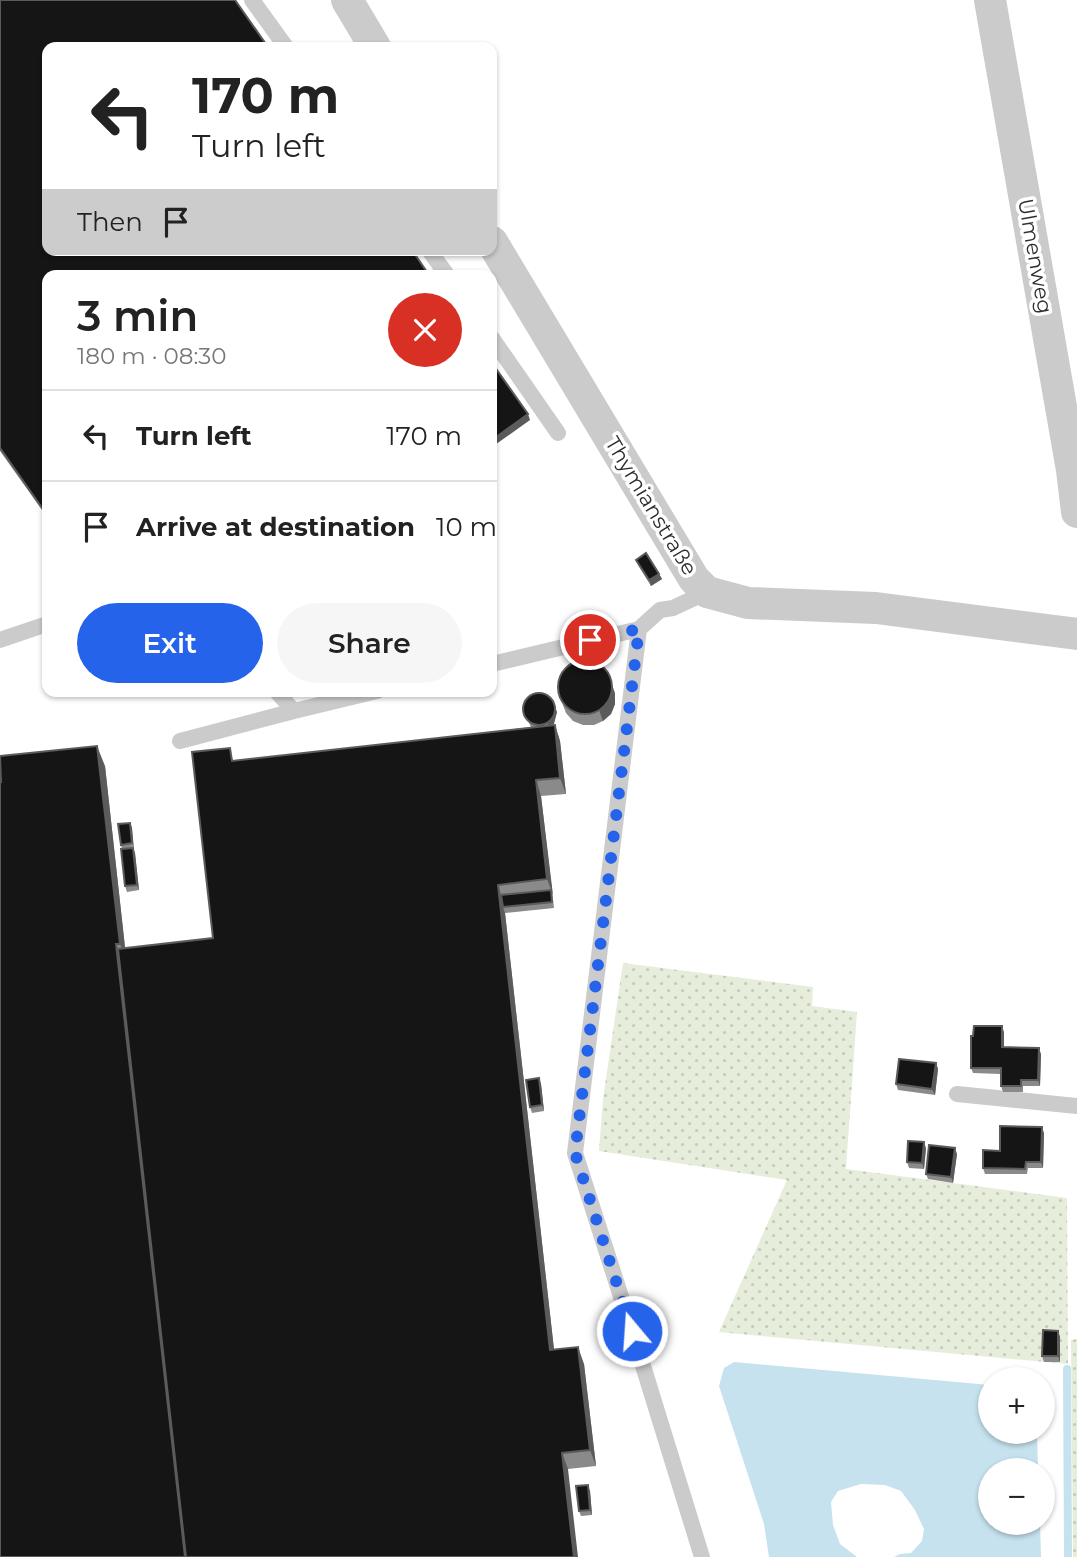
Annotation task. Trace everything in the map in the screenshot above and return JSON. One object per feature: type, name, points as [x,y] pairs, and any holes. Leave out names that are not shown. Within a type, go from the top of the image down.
[{"type":"street","points":[[347,0],[372,42]]},
{"type":"street","name":"Ulmenweg","points":[[990,0],[1077,512]]},
{"type":"street","name":"Thymianstraße","points":[[497,250],[694,579],[707,592],[748,603],[876,608],[1077,634]]},
{"type":"lane","points":[[252,0],[282,42]]},
{"type":"lane","points":[[497,345],[558,433]]},
{"type":"lane","points":[[497,663],[639,629],[660,610],[673,608],[707,592]]},
{"type":"lane","points":[[0,640],[42,626]]},
{"type":"lane","points":[[639,629],[575,1153],[702,1557]]},
{"type":"lane","points":[[281,697],[294,711]]},
{"type":"lane","points":[[180,741],[352,697]]},
{"type":"lane","points":[[957,1094],[1077,1106]]},
{"type":"green space","points":[[623,963],[813,987],[812,1006],[857,1012],[846,1169],[1067,1198],[1068,1364],[719,1332],[787,1180],[599,1151],[603,1099]]},
{"type":"green space","points":[[1077,1339],[1077,1557],[1073,1557],[1071,1340]]},
{"type":"water","points":[[734,1362],[978,1384],[978,1444],[1037,1444],[1038,1458],[978,1458],[978,1535],[1040,1535],[1041,1557],[894,1557],[911,1553],[922,1541],[924,1529],[915,1510],[901,1491],[885,1485],[861,1484],[838,1491],[831,1502],[833,1525],[840,1544],[857,1557],[769,1557],[764,1524],[719,1386],[724,1368]]},
{"type":"building","points":[[0,0],[235,0],[264,42],[42,42],[42,256],[416,256],[426,270],[42,270],[42,508],[0,448]]},
{"type":"building","points":[[497,370],[528,414],[497,436]]},
{"type":"building","points":[[646,553],[659,574],[649,580],[636,560]]},
{"type":"building","points":[[585,660],[604,668],[612,687],[604,706],[585,714],[566,706],[558,687],[566,668]]},
{"type":"building","points":[[539,693],[550,698],[555,709],[550,720],[539,725],[528,720],[523,709],[528,698]]},
{"type":"building","points":[[555,725],[560,778],[536,780],[547,879],[498,885],[550,1350],[578,1347],[590,1450],[562,1453],[574,1557],[186,1557],[118,949],[213,938],[192,752],[230,748],[232,761]]},
{"type":"building","points":[[97,746],[120,944],[116,944],[185,1557],[0,1557],[0,756]]},
{"type":"building","points":[[130,823],[132,843],[121,845],[118,824]]},
{"type":"building","points":[[133,848],[137,885],[125,886],[121,849]]},
{"type":"building","points":[[551,890],[552,902],[503,907],[501,895]]},
{"type":"building","points":[[974,1026],[1002,1026],[1002,1047],[1039,1048],[1038,1080],[1021,1080],[1021,1086],[1001,1086],[1001,1068],[971,1068],[971,1036]]},
{"type":"building","points":[[899,1059],[936,1063],[932,1089],[896,1084]]},
{"type":"building","points":[[539,1078],[542,1105],[530,1107],[526,1080]]},
{"type":"building","points":[[1000,1126],[1042,1127],[1041,1162],[1026,1162],[1025,1169],[983,1168],[983,1150],[1000,1151]]},
{"type":"building","points":[[908,1141],[924,1142],[922,1163],[907,1162]]},
{"type":"building","points":[[929,1145],[955,1148],[951,1177],[926,1174]]},
{"type":"building","points":[[1043,1330],[1058,1331],[1058,1356],[1042,1356]]},
{"type":"building","points":[[588,1485],[590,1510],[579,1511],[576,1486]]},
{"type":"waterway","points":[[1067,1369],[1068,1557]]},
{"type":"route","points":[[590,640],[639,629],[575,1153],[632,1331]]}]
